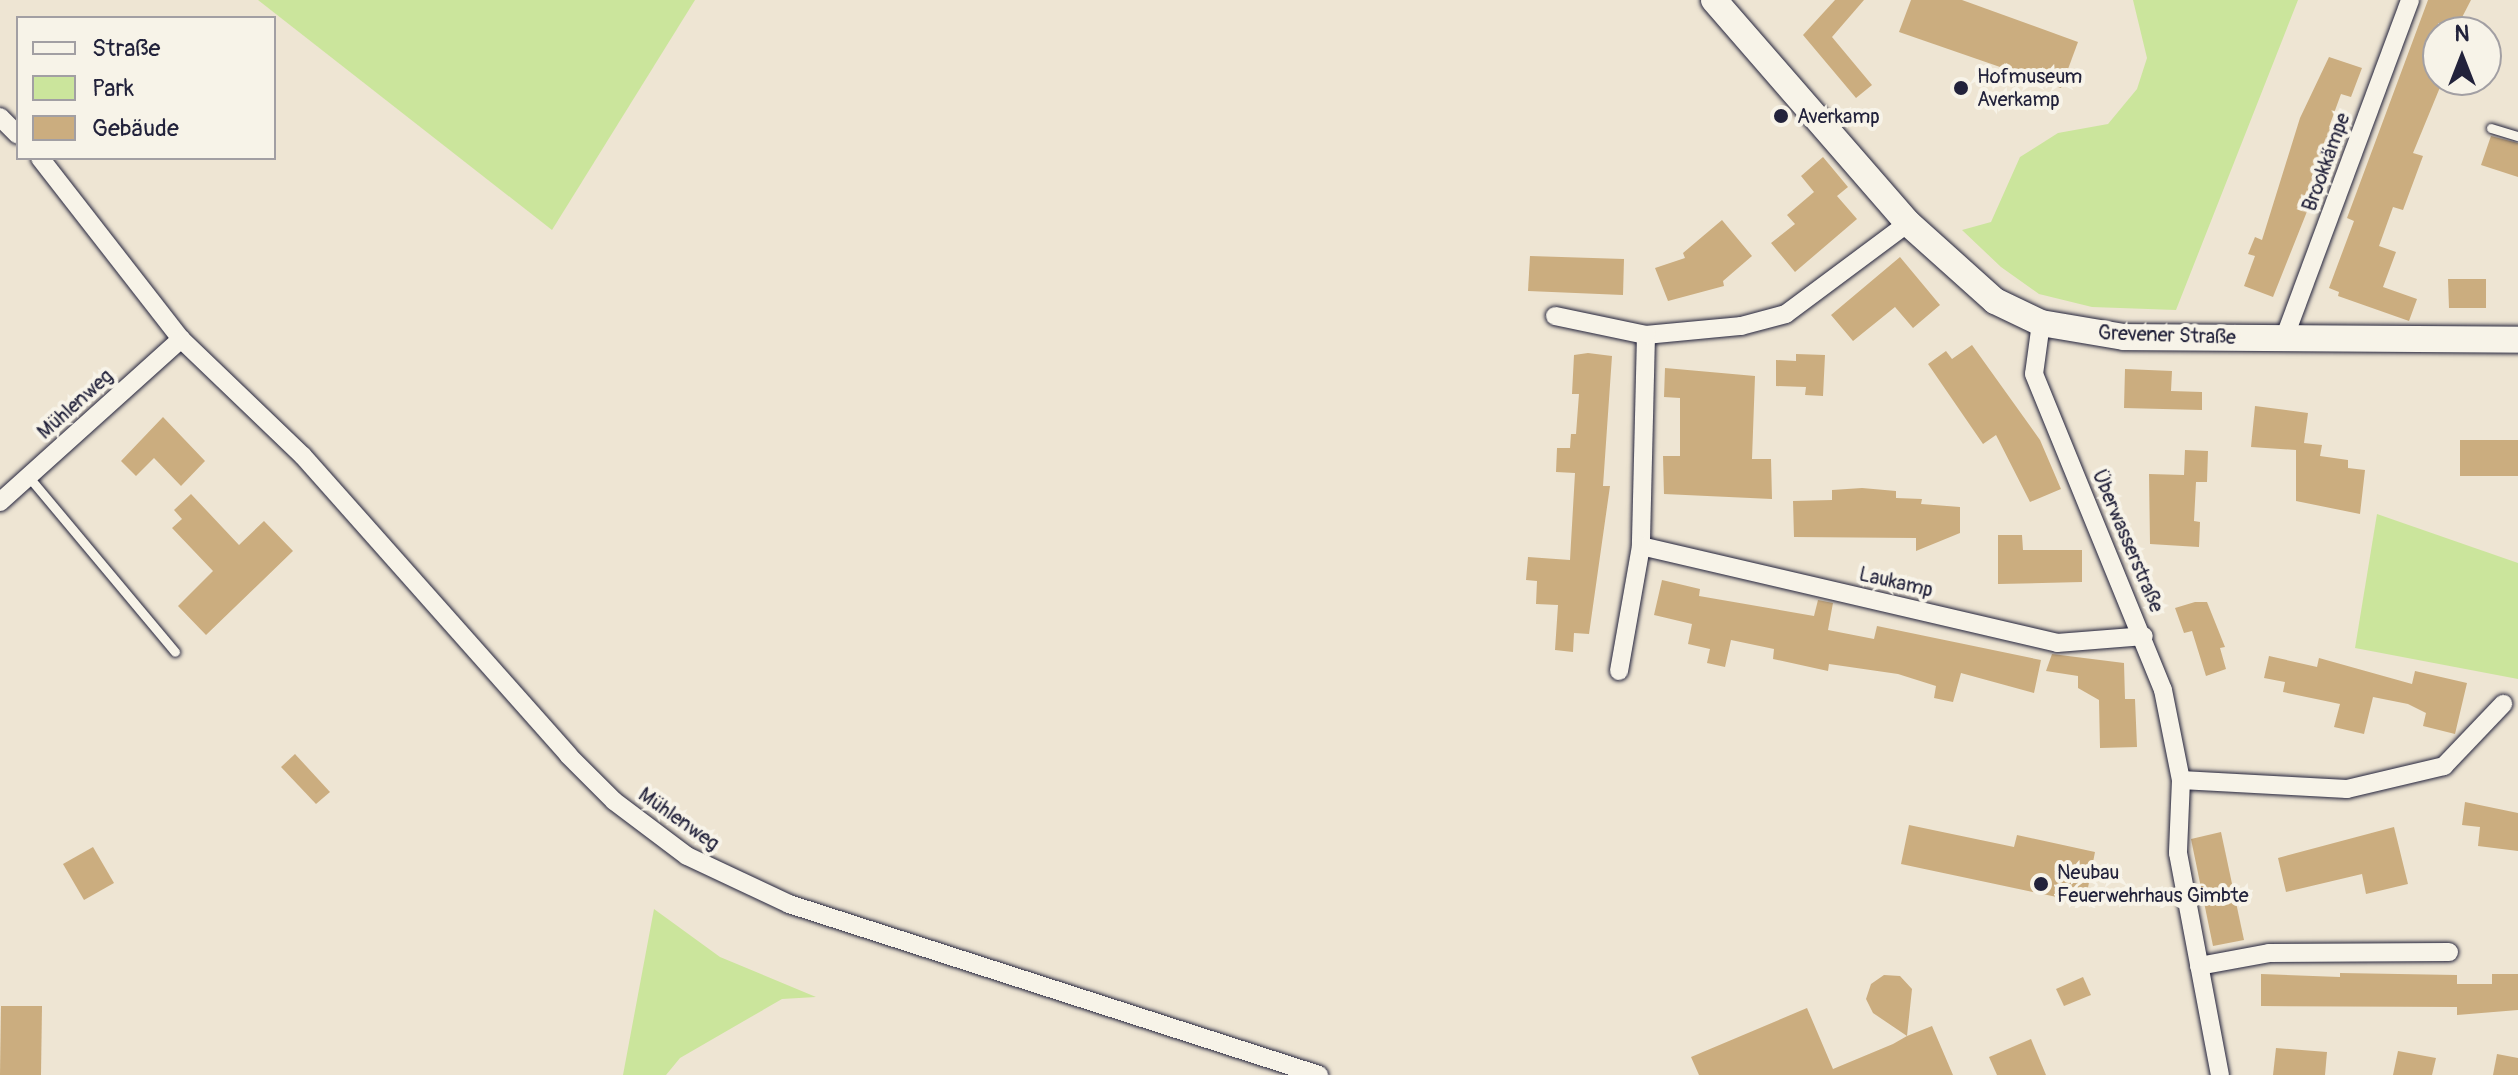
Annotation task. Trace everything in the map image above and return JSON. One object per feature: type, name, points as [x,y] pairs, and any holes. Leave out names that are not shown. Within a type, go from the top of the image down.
[{"type":"street","name":"Grevener Straße","points":[[1714,0],[1908,223],[1995,301],[2041,323],[2124,337],[2518,340]]},
{"type":"street","name":"Brookkämpe","points":[[2284,339],[2410,0]]},
{"type":"street","points":[[0,117],[16,133]]},
{"type":"street","name":"Mühlenweg","points":[[42,160],[181,339],[303,456],[568,755],[614,801],[687,856],[789,904],[1319,1075]]},
{"type":"street","points":[[1555,316],[1646,335],[1741,326],[1786,314],[1908,223]]},
{"type":"street","name":"Überwasserstraße","points":[[2041,323],[2034,374],[2144,636],[2163,690],[2181,780],[2178,853],[2220,1075]]},
{"type":"street","points":[[1619,671],[1641,546],[1646,335]]},
{"type":"street","name":"Mühlenweg","points":[[0,502],[181,339]]},
{"type":"street","name":"Laukamp","points":[[1641,546],[2057,643],[2144,636]]},
{"type":"street","points":[[2181,780],[2347,789],[2417,773],[2444,766],[2511,701]]},
{"type":"street","points":[[2199,966],[2269,953],[2449,952]]},
{"type":"lane","points":[[2491,128],[2518,136]]},
{"type":"lane","points":[[28,476],[175,652]]},
{"type":"green space","points":[[258,0],[695,0],[552,230]]},
{"type":"green space","points":[[2133,0],[2298,0],[2176,310],[2092,307],[2039,294],[2001,267],[1962,230],[1991,222],[2020,157],[2058,133],[2108,124],[2137,89],[2147,58]]},
{"type":"green space","points":[[2377,514],[2518,563],[2518,679],[2355,648]]},
{"type":"green space","points":[[654,909],[720,957],[816,997],[782,999],[680,1058],[666,1075],[623,1075]]},
{"type":"building","points":[[1835,0],[1864,0],[1832,37],[1872,85],[1856,98],[1803,35]]},
{"type":"building","points":[[1911,0],[1962,0],[2078,42],[2061,88],[1899,32]]},
{"type":"building","points":[[2428,0],[2471,0],[2463,16],[2422,16]]},
{"type":"building","points":[[2422,16],[2422,96],[2436,96],[2413,153],[2423,156],[2403,210],[2393,207],[2379,246],[2396,252],[2383,287],[2417,299],[2409,321],[2338,296],[2339,292],[2329,288],[2354,221],[2347,218]]},
{"type":"building","points":[[2329,57],[2362,68],[2351,97],[2341,94],[2329,127],[2339,131],[2273,297],[2244,286],[2255,256],[2248,254],[2255,237],[2262,240],[2300,118]]},
{"type":"building","points":[[2491,136],[2518,143],[2518,177],[2481,165]]},
{"type":"building","points":[[1823,157],[1848,187],[1837,196],[1857,219],[1795,272],[1771,243],[1795,224],[1787,215],[1814,192],[1801,176]]},
{"type":"building","points":[[1722,220],[1752,256],[1723,281],[1724,286],[1668,301],[1655,268],[1685,258],[1683,253]]},
{"type":"building","points":[[1530,256],[1624,259],[1623,295],[1528,291]]},
{"type":"building","points":[[1900,257],[1940,305],[1913,328],[1895,307],[1853,341],[1831,315]]},
{"type":"building","points":[[2448,279],[2486,279],[2486,308],[2449,308]]},
{"type":"building","points":[[1972,345],[2040,440],[2061,489],[2030,502],[1996,435],[1983,444],[1928,364],[1946,351],[1952,359]]},
{"type":"building","points":[[1796,354],[1825,355],[1823,396],[1805,395],[1806,387],[1776,386],[1776,360],[1796,361]]},
{"type":"building","points":[[1574,355],[1612,356],[1603,486],[1610,486],[1589,634],[1574,633],[1573,652],[1555,650],[1558,605],[1536,604],[1537,581],[1526,580],[1528,557],[1570,560],[1575,473],[1556,472],[1557,448],[1570,448],[1571,434],[1576,434],[1579,394],[1572,394]]},
{"type":"building","points":[[1665,368],[1755,376],[1752,459],[1771,459],[1772,499],[1664,494],[1663,456],[1680,456],[1680,398],[1664,397]]},
{"type":"building","points":[[2125,369],[2172,371],[2171,391],[2202,392],[2202,410],[2124,408]]},
{"type":"building","points":[[2255,406],[2308,413],[2304,443],[2322,445],[2320,456],[2348,460],[2348,468],[2365,470],[2360,514],[2296,501],[2296,450],[2251,447]]},
{"type":"building","points":[[163,417],[205,461],[181,486],[154,458],[136,476],[121,461]]},
{"type":"building","points":[[2460,440],[2518,440],[2518,476],[2460,476]]},
{"type":"building","points":[[2185,450],[2208,451],[2207,482],[2196,482],[2194,521],[2200,522],[2199,547],[2150,544],[2149,474],[2184,475]]},
{"type":"building","points":[[1862,488],[1896,491],[1896,498],[1922,499],[1921,504],[1960,507],[1960,533],[1916,551],[1916,538],[1794,537],[1793,501],[1832,500],[1832,490]]},
{"type":"building","points":[[191,494],[239,545],[264,521],[293,551],[206,635],[178,606],[213,571],[172,528],[182,519],[174,510]]},
{"type":"building","points":[[1998,535],[2022,535],[2023,550],[2082,550],[2082,582],[1998,584]]},
{"type":"building","points":[[1662,580],[1700,589],[1699,596],[1814,616],[1818,600],[1833,603],[1828,630],[1874,639],[1877,626],[2041,660],[2034,693],[1961,673],[1953,702],[1934,698],[1936,686],[1898,674],[1829,664],[1828,671],[1773,659],[1774,649],[1731,640],[1725,667],[1707,663],[1710,649],[1688,644],[1692,624],[1654,615]]},
{"type":"building","points":[[2207,602],[2225,647],[2220,648],[2226,669],[2206,676],[2192,631],[2184,633],[2175,608]]},
{"type":"building","points":[[2052,654],[2124,663],[2125,699],[2135,699],[2137,747],[2100,748],[2099,700],[2078,688],[2078,676],[2046,671]]},
{"type":"building","points":[[2269,656],[2317,667],[2319,658],[2412,684],[2415,671],[2467,683],[2455,734],[2423,726],[2426,713],[2408,704],[2373,697],[2364,734],[2334,727],[2340,704],[2283,692],[2285,682],[2264,678]]},
{"type":"building","points":[[295,754],[330,792],[316,804],[281,767]]},
{"type":"building","points":[[2465,802],[2518,813],[2518,851],[2478,846],[2480,827],[2462,825]]},
{"type":"building","name":"Neubau Feuerwehrhaus Gimbte","points":[[1909,825],[2014,847],[2017,835],[2095,852],[2085,903],[1901,864]]},
{"type":"building","points":[[2394,827],[2408,884],[2366,894],[2362,874],[2286,892],[2278,858]]},
{"type":"building","points":[[2221,832],[2244,940],[2213,946],[2191,839]]},
{"type":"building","points":[[93,847],[114,883],[84,900],[63,864]]},
{"type":"building","points":[[2340,973],[2457,975],[2457,984],[2492,984],[2492,974],[2518,974],[2518,1010],[2457,1015],[2457,1007],[2261,1006],[2261,974],[2340,977]]},
{"type":"building","points":[[1884,975],[1900,976],[1912,989],[1907,1036],[1873,1013],[1866,999],[1871,984]]},
{"type":"building","points":[[2083,977],[2091,995],[2064,1006],[2056,989]]},
{"type":"building","points":[[1,1006],[42,1006],[41,1075],[0,1075]]},
{"type":"building","points":[[1807,1008],[1833,1069],[1932,1026],[1953,1075],[1699,1075],[1691,1057]]},
{"type":"building","points":[[2031,1039],[2046,1075],[1997,1075],[1989,1057]]},
{"type":"building","points":[[2276,1048],[2327,1052],[2325,1075],[2273,1075]]},
{"type":"building","points":[[2398,1051],[2436,1058],[2432,1075],[2393,1075]]},
{"type":"building","points":[[2497,1054],[2518,1058],[2518,1075],[2493,1075]]},
{"type":"place","name":"Hofmuseum Averkamp","points":[[1961,88]]},
{"type":"place","name":"Averkamp","points":[[1781,116]]},
{"type":"place","name":"Neubau Feuerwehrhaus Gimbte","points":[[2041,884]]}]
